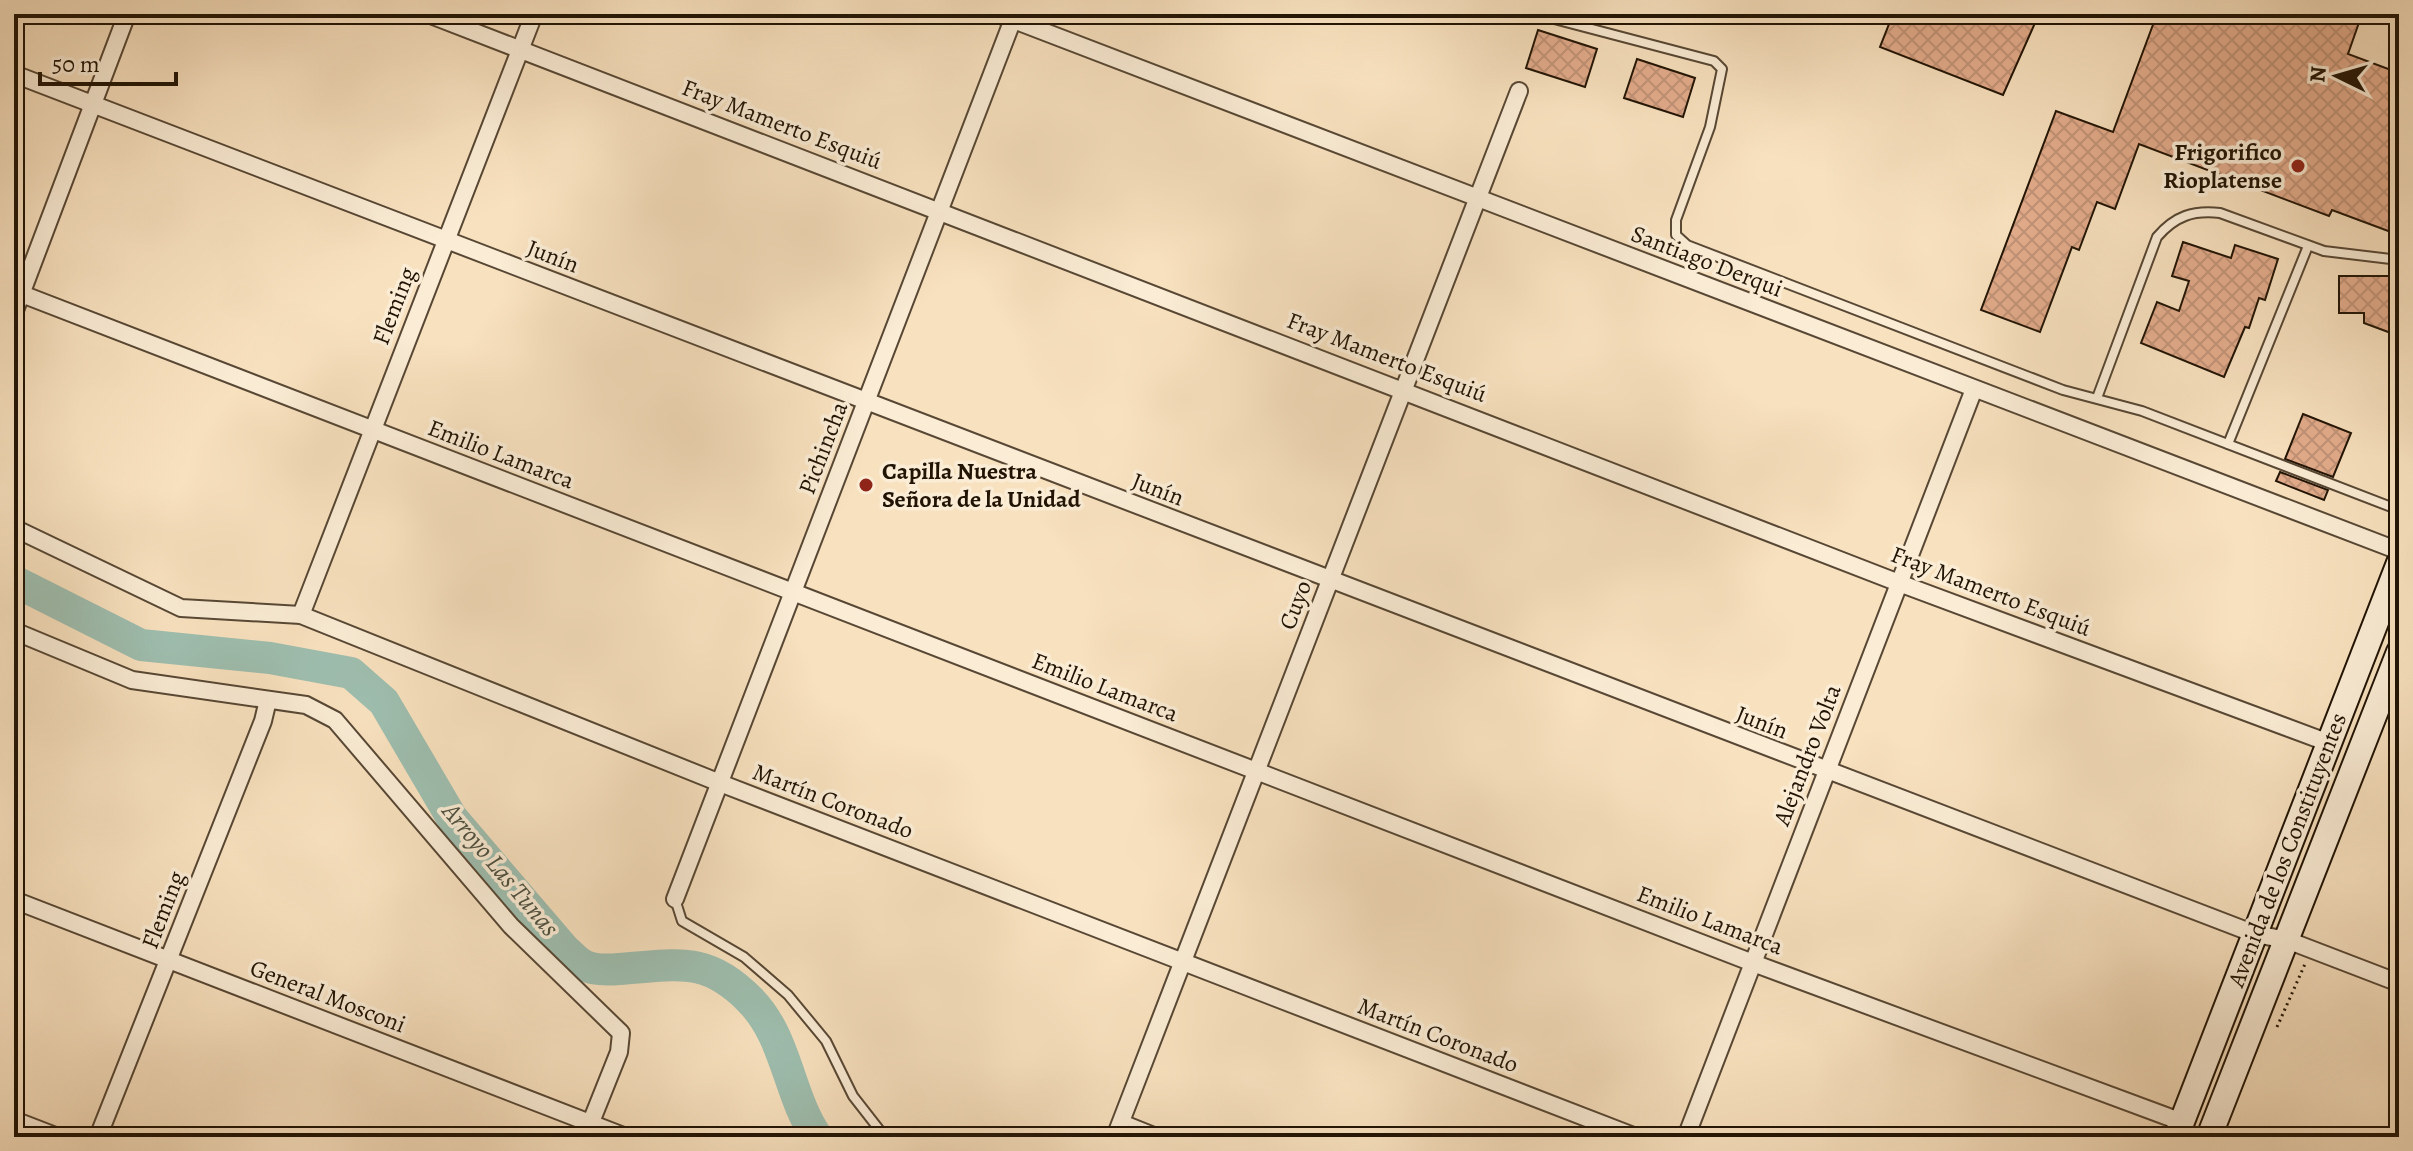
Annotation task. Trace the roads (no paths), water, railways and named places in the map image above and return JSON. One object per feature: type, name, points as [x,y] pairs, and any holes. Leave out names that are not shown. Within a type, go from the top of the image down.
[{"type":"main road","name":"Avenida de los Constituyentes","points":[[2179,1130],[2399,563]]},
{"type":"main road","name":"Avenida de los Constituyentes","points":[[2209,1137],[2399,652]]},
{"type":"street","points":[[14,313],[17,293],[127,14]]},
{"type":"street","name":"Fray Mamerto Esquiú","points":[[428,14],[1899,583],[2329,743]]},
{"type":"street","name":"Fleming","points":[[301,615],[534,14]]},
{"type":"street","name":"Santiago Derqui","points":[[1009,16],[2399,551]]},
{"type":"street","name":"Pichincha","points":[[675,899],[940,211],[1009,16]]},
{"type":"street","name":"Junín","points":[[14,74],[1826,772],[2255,934],[2287,940],[2399,983]]},
{"type":"street","name":"Cuyo","points":[[1115,1137],[1519,91]]},
{"type":"street","name":"Emilio Lamarca","points":[[17,293],[2179,1130]]},
{"type":"street","name":"Alejandro Volta","points":[[1686,1137],[1974,389]]},
{"type":"street","name":"Martín Coronado","points":[[14,528],[181,608],[301,615],[720,783],[1636,1137]]},
{"type":"street","points":[[14,631],[132,680],[306,705],[335,720],[511,926],[621,1033],[619,1052],[587,1130]]},
{"type":"street","name":"Fleming","points":[[98,1137],[263,721],[268,700]]},
{"type":"street","name":"General Mosconi","points":[[14,900],[587,1130],[626,1137]]},
{"type":"street","points":[[14,1120],[58,1137]]},
{"type":"lane","points":[[1535,14],[1714,61],[1722,69],[1710,127],[1676,220],[1676,235],[1687,245],[2063,390],[2142,411],[2399,510]]},
{"type":"lane","points":[[2097,398],[2157,237],[2170,221],[2203,211],[2220,213],[2324,251],[2399,260]]},
{"type":"lane","points":[[2228,444],[2308,246]]},
{"type":"lane","points":[[675,899],[682,921],[744,957],[807,1017],[826,1041],[853,1096],[885,1137]]},
{"type":"lane","points":[[1122,1119],[1167,1137]]},
{"type":"waterway","name":"Arroyo Las Tunas","points":[[14,581],[141,645],[270,658],[351,673],[384,702],[452,818],[578,962],[601,969],[674,965],[705,969],[734,986],[750,1000],[772,1031],[807,1121],[817,1137]]},
{"type":"place","name":"Frigorifico Rioplatense","points":[[2298,166]]},
{"type":"place","name":"Capilla Nuestra Señora de la Unidad","points":[[866,485]]}]
